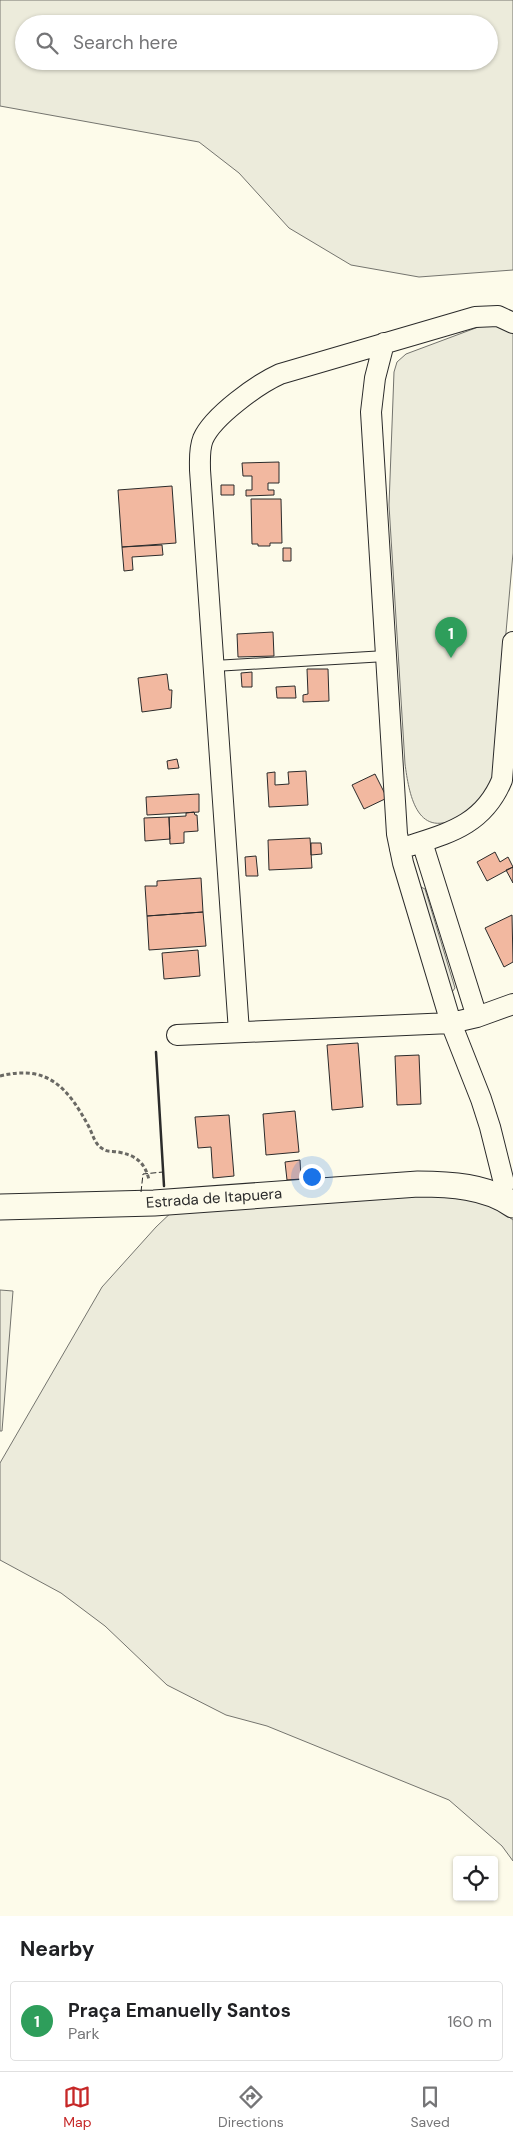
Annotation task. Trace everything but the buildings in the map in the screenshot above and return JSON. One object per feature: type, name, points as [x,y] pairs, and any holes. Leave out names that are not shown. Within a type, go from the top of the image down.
[{"type":"street","points":[[238,1032],[200,470],[200,455],[206,435],[217,420],[267,380],[295,369],[475,317],[498,316],[513,323]]},
{"type":"street","points":[[384,343],[374,378],[371,412],[397,834],[451,1023],[481,1099],[508,1191]]},
{"type":"street","points":[[400,849],[467,824],[487,806],[496,794],[502,780],[513,642]]},
{"type":"street","points":[[422,842],[477,1018]]},
{"type":"street","points":[[177,1036],[451,1023],[477,1018],[513,1004]]},
{"type":"street","name":"Estrada de Itapuera","points":[[0,1207],[154,1203],[418,1184],[451,1185],[508,1191]]},
{"type":"lane","points":[[214,666],[386,656]]},
{"type":"path","points":[[0,1076],[16,1072],[34,1073],[49,1078],[64,1088],[79,1108],[100,1147],[104,1150],[133,1156],[142,1162],[148,1173],[154,1203]]},
{"type":"shaded area","points":[[0,0],[513,0],[513,270],[419,277],[351,265],[289,228],[239,173],[199,142],[0,106]]},
{"type":"shaded area","points":[[491,325],[513,333],[513,553],[493,780],[482,801],[475,809],[443,823],[432,822],[424,818],[417,810],[409,788],[405,764],[389,505],[394,372],[397,362],[406,354],[481,326]]},
{"type":"shaded area","points":[[421,887],[425,889],[455,988],[452,992],[450,991],[420,889]]},
{"type":"shaded area","points":[[431,1194],[484,1204],[513,1220],[513,1861],[502,1846],[449,1800],[267,1726],[226,1715],[167,1685],[105,1626],[61,1593],[0,1560],[0,1463],[102,1287],[156,1227],[177,1207]]},
{"type":"shaded area","points":[[0,1290],[13,1291],[2,1431],[0,1431]]},
{"type":"fence","points":[[141,1192],[143,1174],[163,1172]]},
{"type":"wall","points":[[156,1052],[164,1186]]},
{"type":"place","name":"Praça Emanuelly Santos","points":[[451,658]]}]
